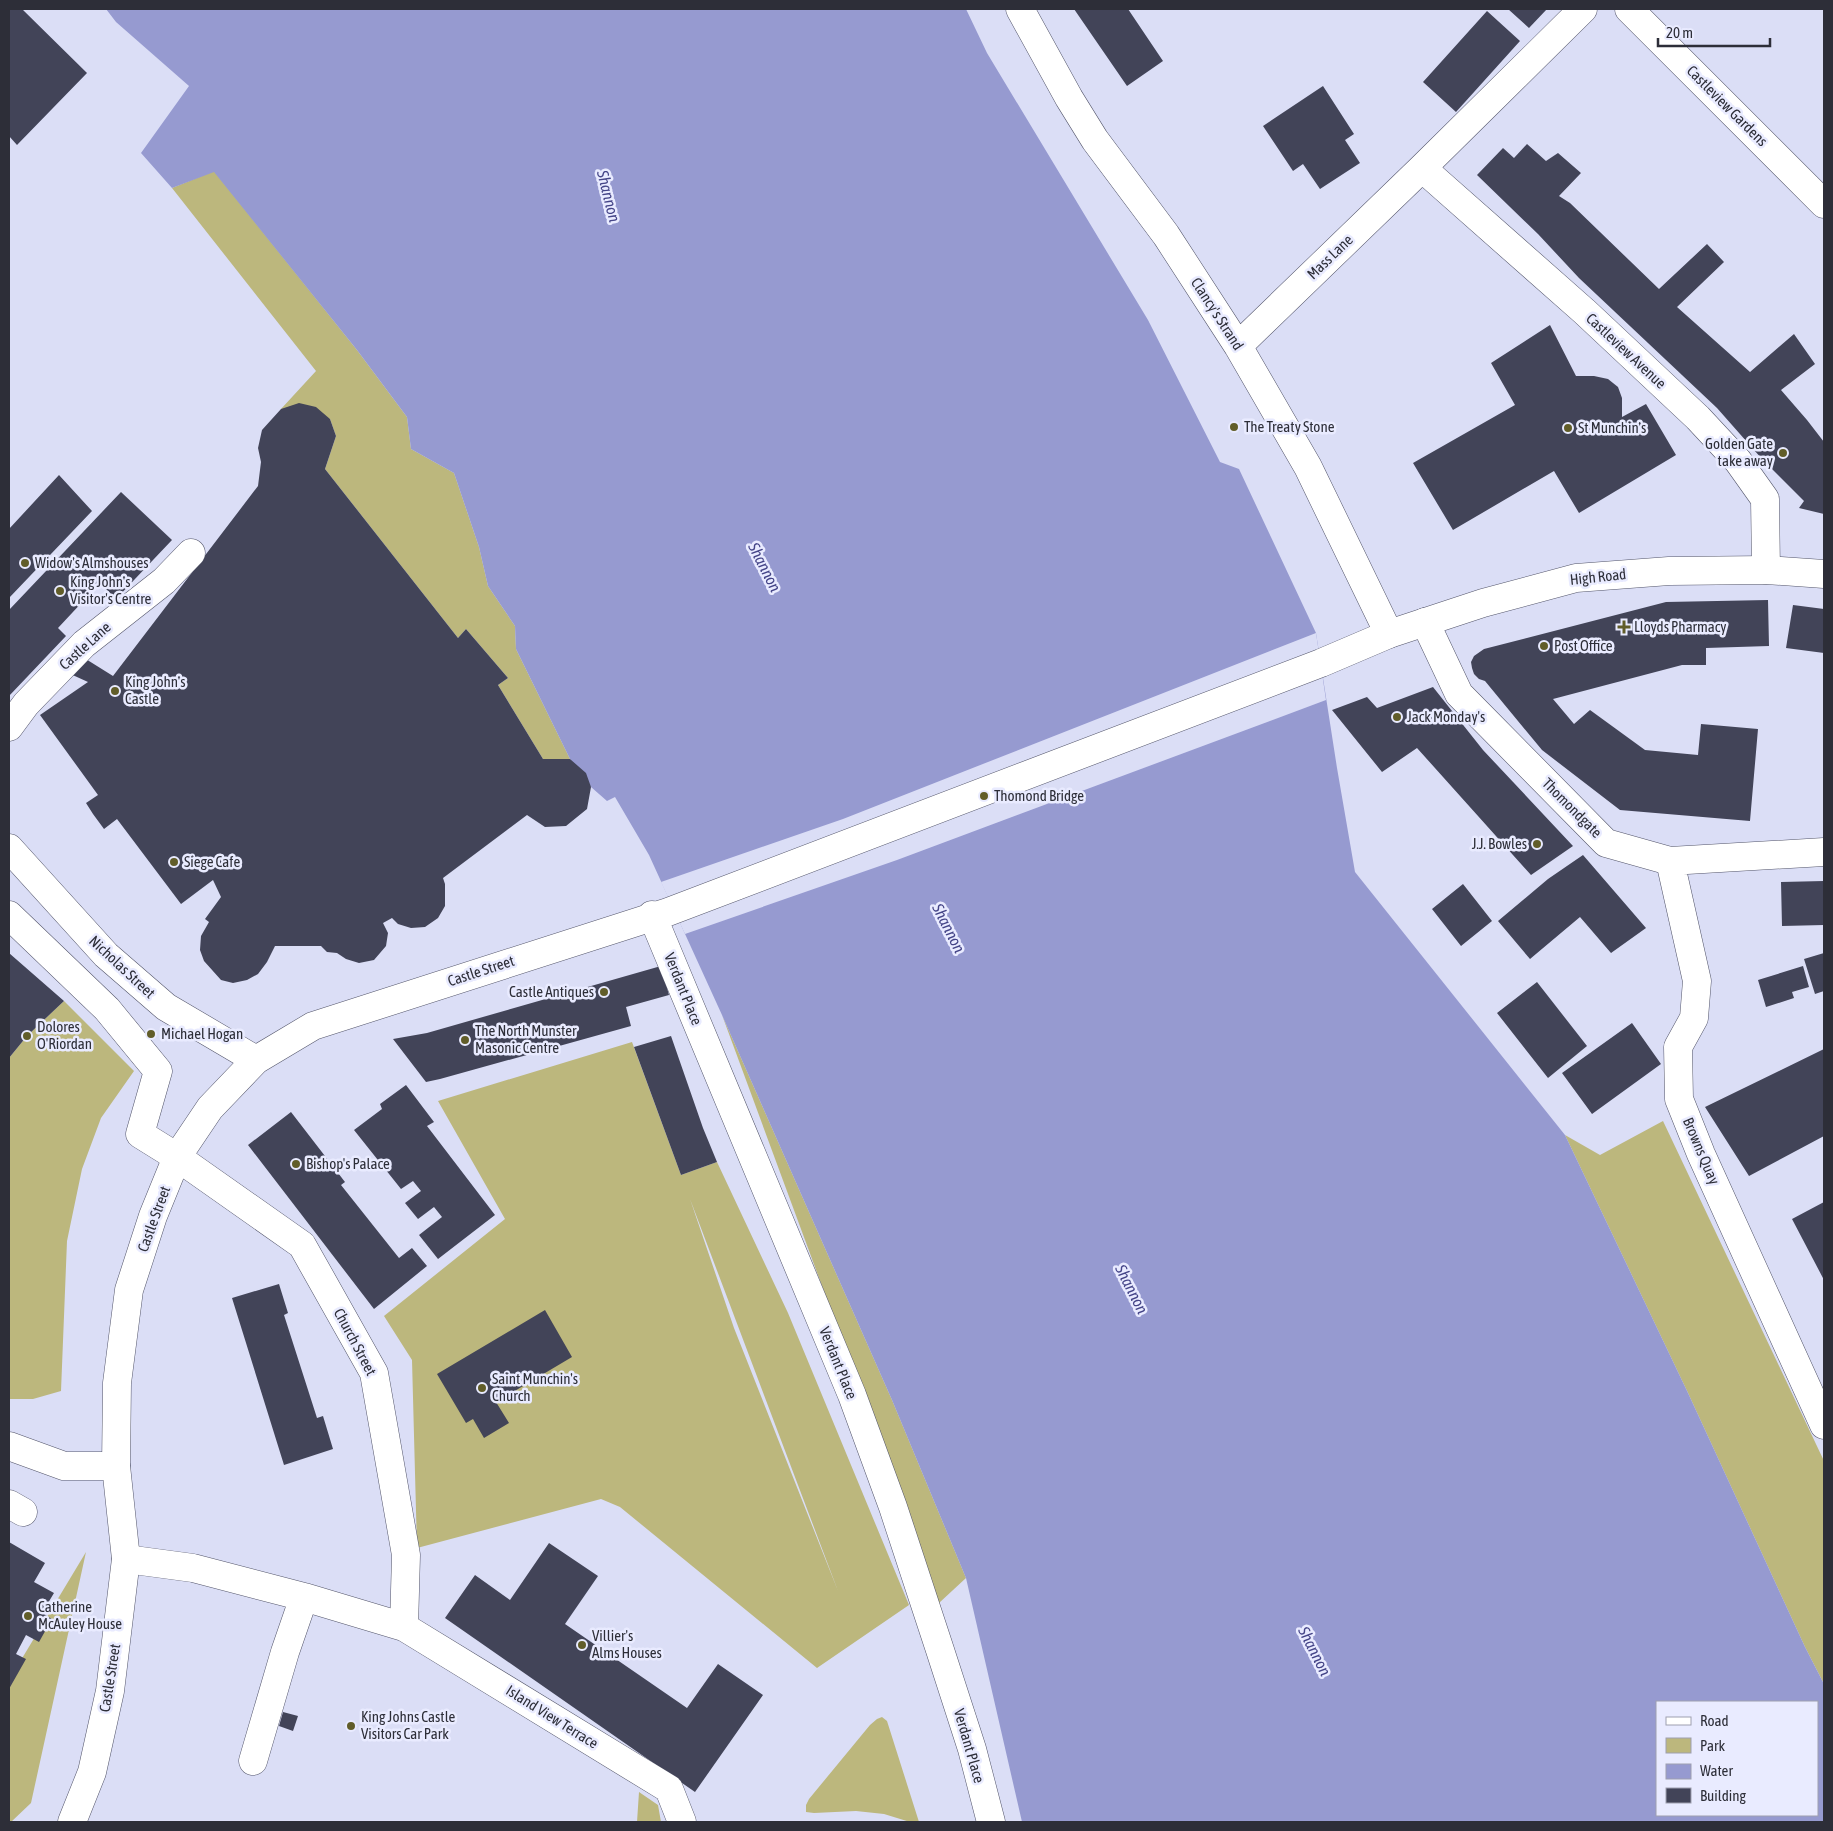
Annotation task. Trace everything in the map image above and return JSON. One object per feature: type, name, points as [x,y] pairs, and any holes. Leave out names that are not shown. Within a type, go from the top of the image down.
[{"type":"street","name":"Clancy's Strand","points":[[1020,9],[1069,98],[1095,140],[1166,235],[1238,346],[1308,467],[1389,634]]},
{"type":"street","points":[[1422,168],[1583,9]]},
{"type":"street","name":"Castleview Gardens","points":[[1629,9],[1824,204]]},
{"type":"street","name":"Mass Lane","points":[[1238,346],[1422,168]]},
{"type":"street","name":"Castleview Avenue","points":[[1422,168],[1585,312],[1698,418],[1738,461],[1765,500],[1766,570]]},
{"type":"street","name":"Castle Lane","points":[[9,727],[26,704],[84,644],[164,581],[192,554]]},
{"type":"street","name":"High Road","points":[[660,914],[1353,650],[1389,634],[1483,603],[1576,578],[1669,570],[1766,570],[1824,574]]},
{"type":"street","name":"Thomondgate","points":[[1425,622],[1459,694],[1606,843],[1670,861],[1824,852]]},
{"type":"street","name":"Nicholas Street","points":[[9,848],[106,955],[166,1007],[256,1060]]},
{"type":"street","name":"Browns Quay","points":[[1670,861],[1697,981],[1694,1018],[1678,1047],[1679,1099],[1701,1154],[1824,1425]]},
{"type":"street","name":"Castle Street","points":[[72,1822],[92,1772],[110,1691],[126,1559],[116,1466],[117,1383],[129,1290],[153,1216],[177,1157],[210,1108],[256,1060],[313,1026],[660,914]]},
{"type":"street","name":"Verdant Place","points":[[660,914],[852,1394],[893,1507],[940,1650],[972,1749],[991,1822]]},
{"type":"street","points":[[9,915],[107,1009],[158,1071],[140,1134],[177,1157]]},
{"type":"street","name":"Church Street","points":[[177,1157],[302,1245],[374,1373],[406,1555],[404,1627]]},
{"type":"street","points":[[9,1446],[64,1466],[116,1466]]},
{"type":"street","name":"Island View Terrace","points":[[126,1559],[193,1568],[304,1597],[404,1627],[669,1789],[682,1822]]},
{"type":"street","points":[[253,1761],[284,1652],[304,1597]]},
{"type":"green space","points":[[214,171],[357,350],[407,417],[411,449],[454,473],[479,547],[488,586],[515,626],[516,649],[570,759],[543,759],[498,685],[508,678],[466,629],[458,638],[325,469],[336,436],[330,419],[281,409],[316,371],[172,188]]},
{"type":"green space","points":[[64,1001],[134,1071],[101,1118],[82,1169],[67,1241],[61,1391],[33,1399],[9,1399],[9,1058],[27,1036]]},
{"type":"green space","points":[[722,1015],[892,1400],[966,1578],[939,1603]]},
{"type":"green space","points":[[632,1042],[681,1175],[717,1162],[788,1313],[909,1605],[817,1668],[620,1507],[601,1499],[417,1548],[412,1360],[384,1316],[505,1219],[438,1101]],"holes":[[[690,1199],[838,1591],[734,1328]]]},
{"type":"green space","points":[[1663,1121],[1824,1461],[1824,1684],[1565,1135],[1600,1155]]},
{"type":"green space","points":[[86,1552],[31,1803],[9,1822],[9,1680]]},
{"type":"green space","points":[[882,1717],[887,1721],[919,1822],[910,1822],[884,1814],[856,1811],[806,1812],[806,1805],[809,1799],[870,1725]]},
{"type":"green space","points":[[639,1792],[658,1805],[661,1822],[637,1822]]},
{"type":"water","name":"Shannon","points":[[106,9],[966,9],[987,53],[1148,320],[1220,462],[1239,469],[1316,633],[1355,872],[1565,1135],[1688,1393],[1805,1647],[1824,1684],[1824,1822],[1022,1822],[966,1578],[892,1400],[722,1015],[649,855],[615,797],[607,801],[591,787],[570,759],[516,649],[515,626],[488,586],[479,547],[454,473],[411,449],[407,417],[357,350],[214,172],[172,188],[141,153],[189,86],[116,22]]},
{"type":"pier","name":"Thomond Bridge","points":[[1316,633],[1326,700],[897,860],[685,934],[661,882],[843,819]]},
{"type":"building","points":[[9,9],[22,9],[87,73],[17,145],[9,136]]},
{"type":"building","points":[[1074,9],[1128,9],[1163,61],[1127,86]]},
{"type":"building","points":[[1508,9],[1547,9],[1529,28]]},
{"type":"building","points":[[1487,11],[1520,41],[1456,112],[1423,82]]},
{"type":"building","points":[[1323,86],[1354,134],[1345,140],[1360,163],[1320,189],[1303,164],[1293,171],[1263,126]]},
{"type":"building","points":[[1527,144],[1546,161],[1558,153],[1581,173],[1559,196],[1570,203],[1659,289],[1707,244],[1724,262],[1677,307],[1750,372],[1794,334],[1815,364],[1781,390],[1824,442],[1824,514],[1799,508],[1804,501],[1762,459],[1717,408],[1579,278],[1538,234],[1477,175],[1503,148],[1514,158]]},
{"type":"building","name":"St Munchin's","points":[[1550,325],[1576,376],[1594,376],[1608,379],[1618,387],[1622,398],[1622,417],[1646,404],[1676,455],[1579,513],[1554,471],[1453,530],[1413,463],[1515,405],[1491,363]]},
{"type":"building","points":[[299,403],[316,407],[330,419],[336,436],[325,469],[458,638],[466,629],[508,678],[498,685],[543,759],[570,759],[586,773],[591,787],[587,809],[566,826],[545,827],[527,815],[443,878],[445,884],[445,906],[438,918],[425,927],[411,928],[398,924],[392,918],[383,923],[388,933],[386,946],[374,960],[359,963],[346,959],[337,953],[327,952],[321,946],[275,946],[258,974],[247,980],[233,983],[221,980],[204,961],[200,950],[201,936],[209,922],[205,919],[221,897],[213,880],[181,904],[117,819],[104,829],[86,803],[98,795],[40,715],[88,682],[66,672],[81,656],[113,676],[258,486],[261,462],[258,448],[262,430],[281,409]]},
{"type":"building","name":"Widow's Almshouses","points":[[59,475],[92,511],[9,598],[9,529]]},
{"type":"building","name":"King John's Visitor's Centre","points":[[121,492],[172,540],[116,599],[100,583],[58,628],[66,636],[9,696],[9,610]]},
{"type":"building","points":[[1768,600],[1769,646],[1706,648],[1706,665],[1682,665],[1553,699],[1574,724],[1590,710],[1645,750],[1698,755],[1701,724],[1758,729],[1750,821],[1620,810],[1542,750],[1485,681],[1479,679],[1474,674],[1472,668],[1471,662],[1474,656],[1484,649],[1666,602]]},
{"type":"building","points":[[1793,605],[1824,609],[1824,653],[1786,648]]},
{"type":"building","points":[[1433,687],[1483,750],[1573,846],[1531,875],[1417,748],[1382,772],[1332,710],[1367,697],[1377,708]]},
{"type":"building","points":[[1583,855],[1646,928],[1611,953],[1580,917],[1530,959],[1498,921],[1548,879]]},
{"type":"building","points":[[1824,881],[1824,925],[1782,926],[1781,882]]},
{"type":"building","points":[[1463,884],[1492,921],[1461,946],[1432,909]]},
{"type":"building","points":[[9,953],[64,1001],[27,1036],[9,1058]]},
{"type":"building","points":[[1824,953],[1824,991],[1815,994],[1804,959]]},
{"type":"building","points":[[661,966],[669,995],[626,1007],[631,1026],[440,1079],[426,1082],[393,1039],[427,1033]]},
{"type":"building","points":[[1803,966],[1809,987],[1792,992],[1794,998],[1766,1007],[1758,980]]},
{"type":"building","points":[[1537,982],[1587,1046],[1548,1078],[1497,1013]]},
{"type":"building","points":[[1632,1023],[1661,1064],[1592,1114],[1562,1073]]},
{"type":"building","points":[[671,1036],[717,1162],[681,1175],[634,1047]]},
{"type":"building","points":[[1824,1049],[1824,1136],[1749,1176],[1705,1107]]},
{"type":"building","points":[[406,1085],[434,1122],[427,1126],[495,1215],[438,1259],[419,1235],[442,1217],[434,1207],[418,1219],[405,1203],[421,1191],[413,1181],[401,1189],[354,1130],[382,1109],[380,1104]]},
{"type":"building","points":[[291,1112],[345,1182],[341,1185],[399,1258],[412,1248],[427,1266],[374,1309],[248,1145]]},
{"type":"building","points":[[1824,1202],[1824,1280],[1792,1219]]},
{"type":"building","points":[[279,1284],[288,1313],[284,1315],[317,1418],[323,1416],[333,1449],[284,1465],[232,1298]]},
{"type":"building","name":"Saint Munchin's Church","points":[[545,1310],[572,1357],[496,1402],[509,1423],[484,1438],[473,1419],[466,1423],[437,1374]]},
{"type":"building","name":"Catherine McAuley House","points":[[9,1542],[45,1563],[34,1582],[54,1593],[42,1613],[52,1619],[39,1642],[26,1635],[16,1654],[26,1659],[9,1689]]},
{"type":"building","points":[[549,1543],[598,1576],[565,1624],[687,1708],[718,1664],[763,1695],[695,1792],[445,1618],[475,1575],[510,1600]]},
{"type":"building","points":[[283,1712],[298,1716],[293,1731],[279,1726]]},
{"type":"place","name":"The Treaty Stone","points":[[1234,427]]},
{"type":"place","name":"St Munchin's","points":[[1568,428]]},
{"type":"place","name":"Golden Gate take away","points":[[1783,453]]},
{"type":"place","name":"Widow's Almshouses","points":[[25,563]]},
{"type":"place","name":"King John's Visitor's Centre","points":[[60,591]]},
{"type":"place","name":"Lloyds Pharmacy","points":[[1624,627]]},
{"type":"place","name":"Post Office","points":[[1544,646]]},
{"type":"place","name":"King John's Castle","points":[[115,691]]},
{"type":"place","name":"Jack Monday's","points":[[1397,717]]},
{"type":"place","name":"Thomond Bridge","points":[[984,796]]},
{"type":"place","name":"J.J. Bowles","points":[[1537,844]]},
{"type":"place","name":"Siege Cafe","points":[[174,862]]},
{"type":"place","name":"Castle Antiques","points":[[604,992]]},
{"type":"place","name":"Michael Hogan","points":[[151,1034]]},
{"type":"place","name":"Dolores O'Riordan","points":[[27,1036]]},
{"type":"place","name":"The North Munster Masonic Centre","points":[[465,1040]]},
{"type":"place","name":"Bishop's Palace","points":[[296,1164]]},
{"type":"place","name":"Saint Munchin's Church","points":[[482,1388]]},
{"type":"place","name":"Catherine McAuley House","points":[[28,1616]]},
{"type":"place","name":"Villier's Alms Houses","points":[[582,1645]]},
{"type":"place","name":"King Johns Castle Visitors Car Park","points":[[351,1726]]}]
